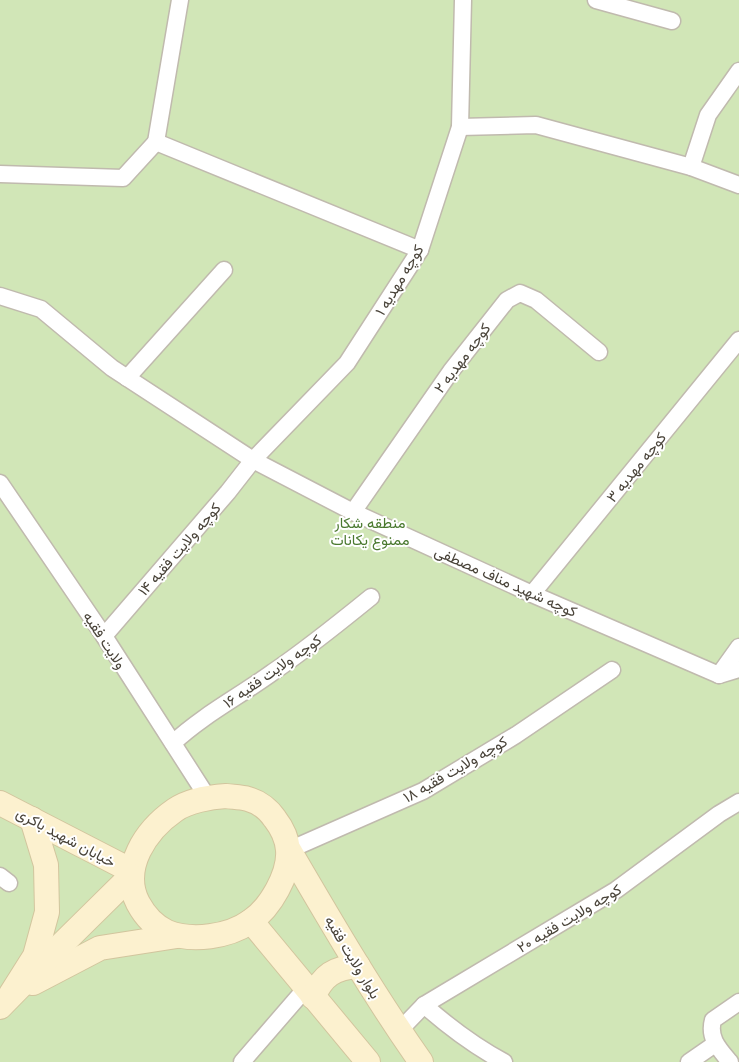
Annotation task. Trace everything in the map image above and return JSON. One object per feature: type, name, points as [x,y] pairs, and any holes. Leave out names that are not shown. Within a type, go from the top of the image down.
[{"type":"main road","points":[[6,1001],[100,948],[177,936],[220,935],[251,922],[271,902],[284,877],[289,850],[283,828],[269,810],[248,799],[226,796],[208,798],[176,809],[150,831],[134,861],[132,874],[134,896],[144,914],[159,928],[177,936]]},
{"type":"main road","name":"خیابان شهید باکری","points":[[0,803],[132,874]]},
{"type":"main road","points":[[6,1001],[35,956],[48,912],[46,865],[32,819]]},
{"type":"main road","name":"بلوار ولایت فقیه","points":[[289,850],[358,966],[421,1062]]},
{"type":"main road","points":[[6,1001],[132,874]]},
{"type":"main road","points":[[251,922],[368,1062]]},
{"type":"main road","points":[[310,992],[330,974],[343,967],[358,966]]},
{"type":"street","points":[[0,174],[123,178],[156,142],[180,0]]},
{"type":"street","name":"کوچه مهدیه ۱","points":[[253,460],[347,363],[420,250],[460,127],[463,0]]},
{"type":"street","points":[[596,0],[672,21]]},
{"type":"street","points":[[691,168],[708,115],[739,71]]},
{"type":"street","points":[[460,127],[536,125],[691,168],[739,185]]},
{"type":"street","points":[[156,142],[420,250]]},
{"type":"street","points":[[127,378],[224,270]]},
{"type":"street","name":"کوچه مهدیه ۲","points":[[353,512],[450,371],[507,300],[520,293],[536,300],[599,352]]},
{"type":"street","name":"کوچه شهید مناف مصطفی","points":[[0,296],[41,309],[112,368],[253,460],[353,512],[532,594],[719,675]]},
{"type":"street","name":"کوچه مهدیه ۳","points":[[532,594],[739,340]]},
{"type":"street","name":"کوچه ولایت فقیه ۱۴","points":[[104,636],[228,492],[253,460]]},
{"type":"street","name":"ولایت فقیه","points":[[0,483],[104,636],[208,798]]},
{"type":"street","name":"کوچه ولایت فقیه ۱۶","points":[[173,743],[190,727],[273,672],[332,629],[371,597]]},
{"type":"street","points":[[719,675],[739,646]]},
{"type":"street","points":[[719,675],[739,669]]},
{"type":"street","name":"کوچه ولایت فقیه ۱۸","points":[[289,850],[423,791],[516,735],[612,670]]},
{"type":"street","name":"کوچه ولایت فقیه ۲۰","points":[[399,1031],[424,1005],[616,890],[719,814],[739,802]]},
{"type":"street","points":[[242,1062],[310,992]]},
{"type":"street","points":[[730,1062],[715,1044],[710,1030],[713,1020],[739,1002]]},
{"type":"street","points":[[424,1005],[452,1030],[504,1062]]},
{"type":"street","points":[[690,1062],[715,1044]]},
{"type":"green space","name":"منطقه شکار ممنوع یکانات","points":[[0,0],[739,0],[739,1062],[0,1062]]}]
